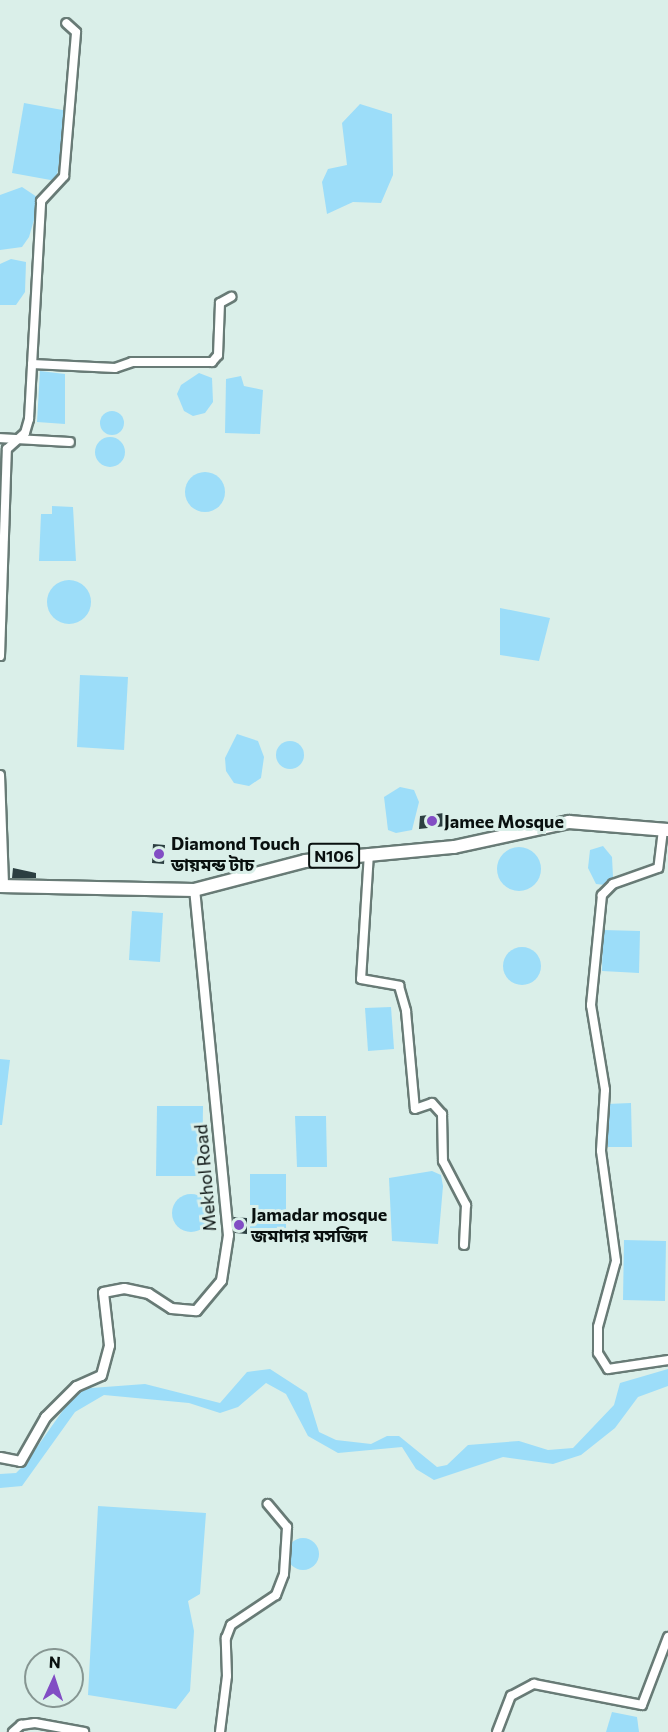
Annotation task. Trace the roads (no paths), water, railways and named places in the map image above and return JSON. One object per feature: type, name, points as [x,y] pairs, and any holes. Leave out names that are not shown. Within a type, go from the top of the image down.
[{"type":"highway","name":"N106","points":[[2,886],[194,890],[305,861],[369,852],[454,847],[569,822],[666,830]]},
{"type":"street","points":[[0,656],[1,546],[8,449],[14,439],[28,426],[41,201],[47,191],[59,187],[64,176],[76,32],[66,22]]},
{"type":"street","points":[[32,364],[115,368],[132,362],[212,362],[218,355],[220,303],[231,297]]},
{"type":"street","points":[[0,438],[70,441]]},
{"type":"street","points":[[0,775],[2,886]]},
{"type":"street","points":[[666,830],[658,868],[613,884],[602,895],[591,1005],[605,1090],[601,1151],[616,1261],[598,1327],[598,1353],[608,1369],[668,1360]]},
{"type":"street","points":[[369,852],[361,979],[399,986],[406,1011],[415,1109],[432,1103],[442,1114],[443,1161],[466,1205],[464,1245]]},
{"type":"street","name":"Mekhol Road","points":[[0,1457],[20,1461],[45,1417],[76,1386],[101,1375],[109,1345],[103,1292],[123,1288],[148,1293],[171,1308],[196,1310],[221,1280],[228,1225],[194,890]]},
{"type":"street","points":[[220,1732],[228,1632],[276,1595],[284,1574],[287,1527],[268,1504]]},
{"type":"street","points":[[498,1732],[511,1696],[534,1684],[642,1705],[668,1636]]},
{"type":"street","points":[[13,1732],[21,1725],[34,1723],[84,1732]]},
{"type":"water","points":[[24,103],[68,111],[56,181],[12,173]]},
{"type":"water","points":[[360,104],[392,114],[393,175],[381,203],[353,202],[327,214],[322,182],[328,169],[347,165],[342,123]]},
{"type":"water","points":[[22,187],[40,199],[29,237],[22,247],[0,250],[0,195]]},
{"type":"water","points":[[11,259],[26,262],[25,292],[16,305],[0,305],[0,264]]},
{"type":"water","points":[[40,371],[65,374],[65,424],[37,422]]},
{"type":"water","points":[[199,373],[212,378],[213,402],[205,413],[193,416],[184,411],[177,394],[181,385]]},
{"type":"water","points":[[241,376],[244,386],[263,390],[260,434],[225,433],[226,379]]},
{"type":"water","points":[[112,411],[121,414],[124,423],[121,432],[112,435],[103,432],[100,423],[103,414]]},
{"type":"water","points":[[110,437],[116,438],[124,446],[124,458],[116,466],[110,467],[104,466],[96,458],[95,452],[96,446],[104,438]]},
{"type":"water","points":[[205,472],[219,478],[225,492],[219,506],[205,512],[191,506],[185,492],[191,478]]},
{"type":"water","points":[[52,506],[73,507],[76,561],[39,561],[41,514],[52,514]]},
{"type":"water","points":[[69,580],[84,587],[91,602],[84,617],[69,624],[54,617],[47,602],[54,587]]},
{"type":"water","points":[[500,608],[550,618],[539,661],[500,655]]},
{"type":"water","points":[[80,675],[128,677],[124,750],[77,747]]},
{"type":"water","points":[[237,734],[258,741],[264,757],[261,778],[249,786],[234,783],[226,771],[225,758]]},
{"type":"water","points":[[290,741],[300,745],[304,755],[300,765],[290,769],[280,765],[276,755],[280,745]]},
{"type":"water","points":[[400,787],[414,790],[419,802],[412,830],[396,833],[388,830],[384,797]]},
{"type":"water","points":[[603,846],[612,857],[613,877],[605,885],[596,884],[588,868],[590,850]]},
{"type":"water","points":[[519,847],[535,853],[541,869],[535,885],[519,891],[503,885],[497,869],[503,853]]},
{"type":"water","points":[[132,911],[163,913],[160,962],[129,960]]},
{"type":"water","points":[[603,930],[640,931],[639,973],[602,971]]},
{"type":"water","points":[[522,947],[535,953],[541,966],[535,979],[522,985],[509,979],[503,966],[509,953]]},
{"type":"water","points":[[391,1007],[394,1049],[368,1051],[365,1008]]},
{"type":"water","points":[[0,1059],[10,1060],[2,1125],[0,1125]]},
{"type":"water","points":[[631,1103],[632,1147],[608,1147],[607,1104]]},
{"type":"water","points":[[157,1106],[203,1106],[202,1176],[156,1176]]},
{"type":"water","points":[[295,1116],[326,1116],[327,1167],[297,1167]]},
{"type":"water","points":[[432,1171],[441,1175],[443,1186],[438,1244],[392,1241],[389,1178]]},
{"type":"water","points":[[250,1174],[286,1174],[286,1241],[250,1241]]},
{"type":"water","points":[[191,1194],[198,1195],[204,1200],[209,1206],[209,1220],[204,1226],[198,1231],[191,1232],[184,1231],[178,1226],[173,1220],[172,1213],[173,1206],[178,1200],[184,1195]]},
{"type":"water","points":[[624,1240],[666,1241],[665,1301],[623,1300]]},
{"type":"water","points":[[270,1369],[307,1393],[319,1432],[336,1440],[371,1444],[387,1436],[399,1436],[437,1467],[447,1465],[468,1445],[519,1441],[548,1450],[573,1448],[614,1405],[620,1383],[668,1369],[668,1386],[638,1397],[615,1428],[581,1455],[553,1464],[503,1457],[434,1480],[416,1469],[402,1447],[338,1453],[308,1436],[286,1394],[266,1383],[238,1407],[220,1413],[189,1403],[104,1395],[75,1412],[22,1486],[0,1488],[0,1474],[16,1473],[25,1464],[78,1389],[145,1384],[220,1403],[247,1372]]},
{"type":"water","points":[[98,1506],[206,1513],[200,1594],[188,1601],[194,1631],[190,1691],[176,1709],[88,1695]]},
{"type":"water","points":[[303,1538],[314,1543],[319,1554],[314,1565],[303,1570],[292,1565],[287,1554],[292,1543]]},
{"type":"water","points":[[612,1712],[637,1717],[639,1732],[606,1732]]},
{"type":"place","name":"Jamee Mosque","points":[[432,821]]},
{"type":"place","name":"Diamond Touch ডায়মন্ড টাচ","points":[[159,854]]},
{"type":"place","name":"Jamadar mosque জমাদার মসজিদ","points":[[239,1225]]}]
